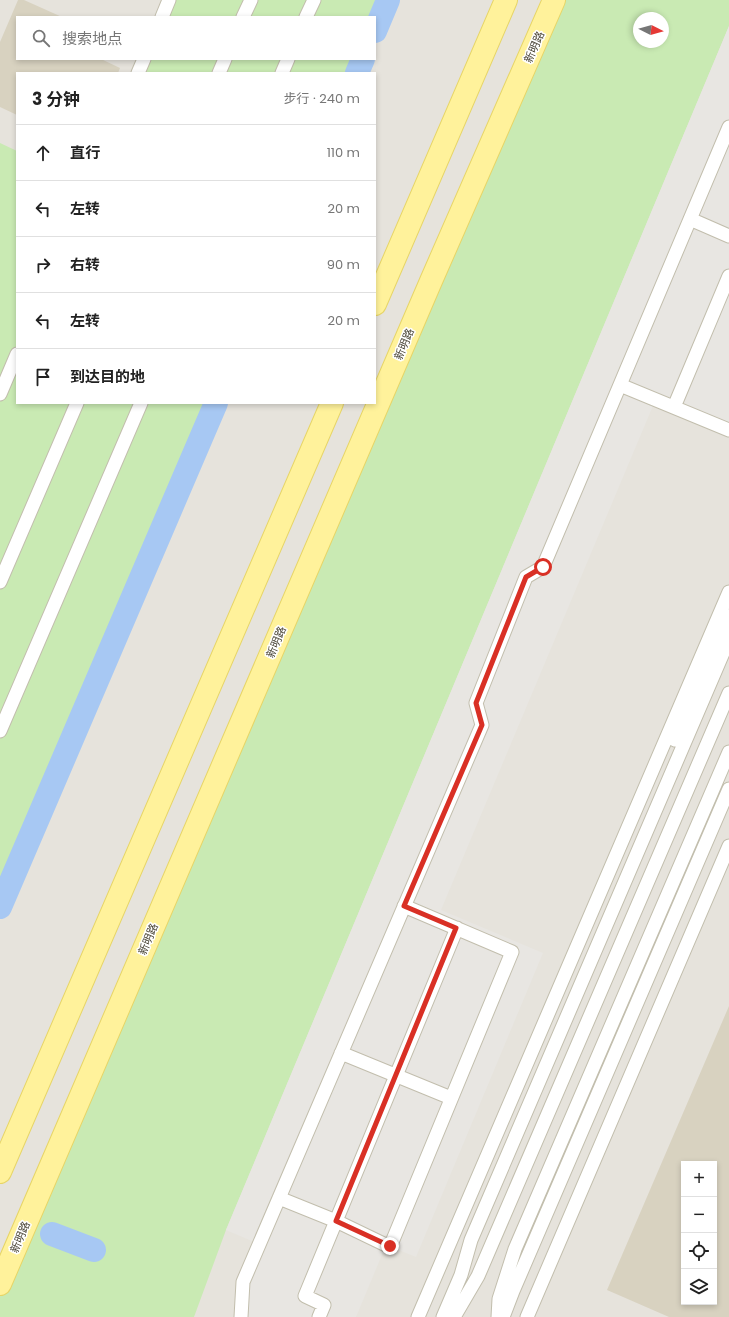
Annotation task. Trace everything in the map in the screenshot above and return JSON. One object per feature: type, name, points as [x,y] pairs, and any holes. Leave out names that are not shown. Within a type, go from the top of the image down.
[{"type":"main road","points":[[376,302],[506,0]]},
{"type":"main road","name":"新明路","points":[[0,1284],[428,288],[554,0]]},
{"type":"main road","points":[[0,1172],[332,404]]},
{"type":"lane","points":[[162,16],[169,0]]},
{"type":"lane","points":[[306,16],[314,0]]},
{"type":"lane","points":[[138,72],[144,60]]},
{"type":"lane","points":[[219,72],[225,60]]},
{"type":"lane","points":[[282,72],[288,60]]},
{"type":"lane","points":[[241,1317],[243,1282],[482,725],[476,703],[526,577],[543,567],[729,127]]},
{"type":"lane","points":[[690,220],[729,236]]},
{"type":"lane","points":[[674,407],[729,276]]},
{"type":"lane","points":[[0,394],[16,356]]},
{"type":"lane","points":[[620,385],[729,430]]},
{"type":"lane","points":[[0,582],[77,404]]},
{"type":"lane","points":[[0,731],[141,404]]},
{"type":"lane","points":[[418,1317],[729,592]]},
{"type":"lane","points":[[427,1317],[729,616]]},
{"type":"lane","points":[[443,1317],[461,1275],[474,1232],[729,639]]},
{"type":"lane","points":[[454,1317],[478,1276],[729,693]]},
{"type":"lane","points":[[498,1317],[499,1299],[516,1249],[729,752]]},
{"type":"lane","points":[[503,1317],[512,1291],[729,789]]},
{"type":"lane","points":[[526,1317],[729,846]]},
{"type":"lane","points":[[279,1198],[336,1221],[390,1246],[512,952],[404,906]]},
{"type":"lane","points":[[318,1317],[324,1305],[305,1296],[456,928]]},
{"type":"lane","points":[[341,1053],[451,1098]]},
{"type":"shaded area","points":[[0,0],[729,0],[729,1317],[0,1317]]},
{"type":"shaded area","points":[[729,26],[729,432],[655,401],[441,910],[543,953],[416,1257],[386,1245],[356,1317],[241,1317],[259,1244],[226,1230]]},
{"type":"green space","points":[[169,0],[388,0],[376,29],[376,16],[162,16]]},
{"type":"green space","points":[[558,0],[729,0],[729,26],[226,1230],[194,1317],[0,1317],[0,1285]]},
{"type":"green space","points":[[144,60],[363,60],[357,72],[138,72]]},
{"type":"green space","points":[[0,143],[16,151],[16,404],[216,404],[0,907]]},
{"type":"building","points":[[18,0],[24,0],[60,16],[16,16],[16,60],[103,60],[120,68],[118,72],[16,72],[16,115],[0,107],[0,42]]},
{"type":"building","points":[[729,1006],[729,1317],[669,1317],[607,1290]]},
{"type":"waterway","points":[[376,29],[388,0]]},
{"type":"waterway","points":[[357,72],[363,60]]},
{"type":"waterway","points":[[0,907],[216,404]]},
{"type":"waterway","points":[[52,1234],[94,1250]]},
{"type":"route","points":[[390,1246],[336,1221],[456,928],[404,906],[482,725],[476,703],[526,577],[543,567]]}]
